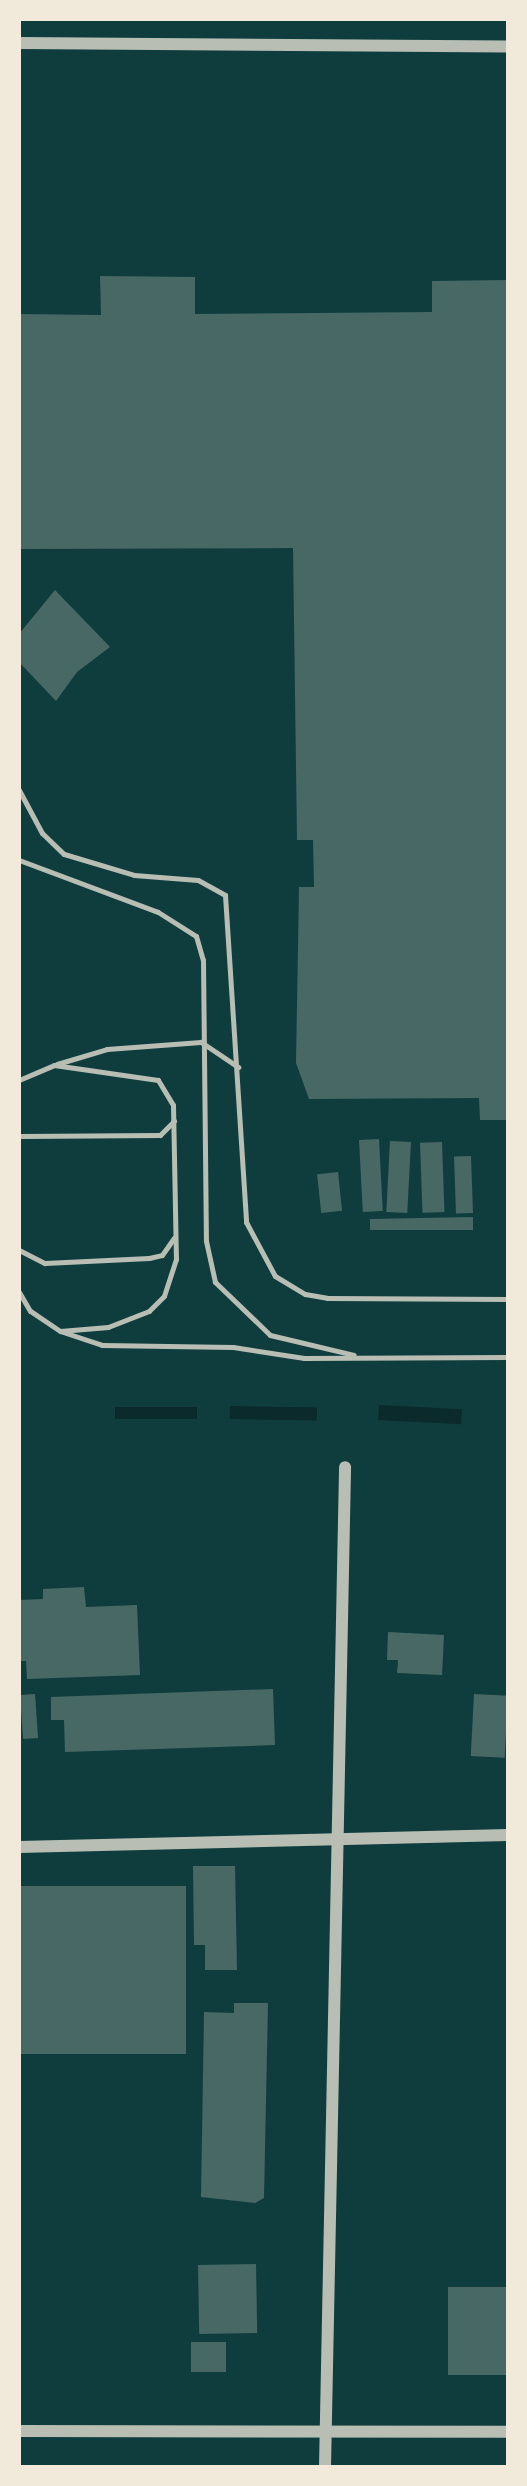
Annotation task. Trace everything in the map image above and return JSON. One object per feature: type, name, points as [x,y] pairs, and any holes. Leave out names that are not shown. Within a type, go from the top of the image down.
[{"type":"street","points":[[19,43],[508,46]]},
{"type":"street","points":[[325,2467],[335,1836],[345,1467]]},
{"type":"street","points":[[19,1847],[335,1836],[508,1835]]},
{"type":"street","points":[[19,2431],[325,2434],[508,2432]]},
{"type":"lane","points":[[19,790],[48,842],[64,854],[134,876],[209,883],[225,895],[246,1222],[275,1276],[305,1294],[327,1298],[508,1299]]},
{"type":"lane","points":[[19,860],[189,926],[201,947],[206,1241],[215,1282],[228,1302],[270,1335],[354,1355]]},
{"type":"lane","points":[[19,1080],[54,1065],[107,1049],[201,1042],[238,1067]]},
{"type":"lane","points":[[54,1065],[148,1075],[167,1092],[174,1121],[176,1231],[172,1280],[149,1311],[108,1328],[60,1331]]},
{"type":"lane","points":[[19,1136],[160,1135],[174,1121]]},
{"type":"lane","points":[[19,1250],[45,1263],[149,1258],[162,1255],[176,1231]]},
{"type":"lane","points":[[19,1292],[30,1311],[60,1331],[102,1345],[233,1347],[304,1358],[354,1355],[508,1357]]},
{"type":"water","points":[[379,1405],[462,1409],[461,1424],[378,1420]]},
{"type":"water","points":[[230,1406],[317,1408],[317,1421],[230,1419]]},
{"type":"water","points":[[115,1407],[197,1407],[197,1419],[115,1419]]},
{"type":"building","points":[[100,276],[195,277],[195,314],[432,312],[432,281],[508,280],[508,1120],[480,1120],[479,1098],[309,1099],[296,1063],[299,887],[314,887],[313,840],[297,840],[293,548],[19,549],[19,314],[101,315]]},
{"type":"building","points":[[55,590],[110,647],[77,672],[56,701],[19,662],[19,634]]},
{"type":"building","points":[[379,1139],[383,1211],[363,1212],[359,1140]]},
{"type":"building","points":[[390,1141],[411,1142],[407,1213],[386,1212]]},
{"type":"building","points":[[442,1142],[444,1212],[422,1213],[420,1143]]},
{"type":"building","points":[[471,1156],[473,1213],[456,1214],[454,1157]]},
{"type":"building","points":[[338,1172],[342,1211],[321,1213],[317,1174]]},
{"type":"building","points":[[473,1217],[473,1230],[370,1230],[370,1219]]},
{"type":"building","points":[[84,1587],[86,1607],[137,1605],[140,1675],[27,1679],[26,1661],[19,1661],[19,1600],[43,1599],[43,1589]]},
{"type":"building","points":[[388,1632],[444,1635],[442,1675],[397,1673],[398,1660],[387,1660]]},
{"type":"building","points":[[273,1689],[275,1745],[65,1752],[64,1720],[51,1720],[51,1697]]},
{"type":"building","points":[[35,1694],[38,1738],[23,1739],[20,1695]]},
{"type":"building","points":[[474,1694],[508,1696],[505,1758],[471,1756]]},
{"type":"building","points":[[193,1866],[235,1866],[237,1970],[205,1970],[205,1945],[194,1945]]},
{"type":"building","points":[[19,1886],[186,1886],[186,2054],[19,2054]]},
{"type":"building","points":[[234,2003],[268,2003],[264,2198],[255,2203],[201,2197],[204,2012],[234,2013]]},
{"type":"building","points":[[256,2264],[257,2333],[199,2334],[198,2265]]},
{"type":"building","points":[[448,2287],[508,2287],[508,2375],[448,2375]]},
{"type":"building","points":[[191,2342],[226,2342],[226,2372],[191,2372]]}]
